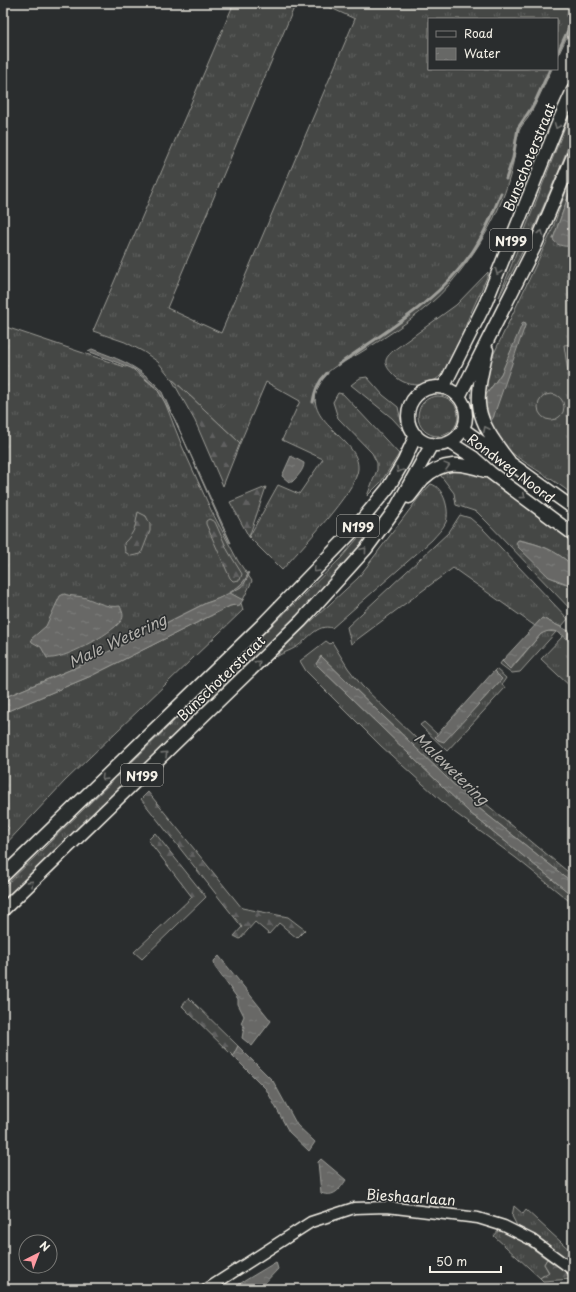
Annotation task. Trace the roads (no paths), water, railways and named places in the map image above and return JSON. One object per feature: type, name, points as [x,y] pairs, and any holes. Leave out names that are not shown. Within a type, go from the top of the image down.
[{"type":"main road","name":"Bunschoterstraat","points":[[443,388],[486,302],[573,90]]},
{"type":"main road","name":"N199","points":[[459,397],[536,244],[573,156]]},
{"type":"main road","points":[[492,330],[479,385],[479,408],[485,427],[509,461]]},
{"type":"main road","points":[[443,388],[453,392],[459,397],[466,412],[466,421],[463,429],[457,437],[449,442],[432,444],[424,442],[416,435],[409,422],[410,408],[413,401],[419,394],[428,389],[443,388]]},
{"type":"main road","name":"Rondweg Noord","points":[[463,429],[573,508]]},
{"type":"main road","name":"Bunschoterstraat","points":[[3,876],[262,624],[370,512],[396,475],[416,435]]},
{"type":"main road","name":"Rondweg Noord","points":[[449,442],[473,457],[491,473],[573,534]]},
{"type":"main road","name":"Bunschoterstraat","points":[[3,910],[301,621],[366,549],[396,508],[432,444]]},
{"type":"main road","points":[[396,508],[410,496],[428,475],[442,467],[450,465],[468,465],[491,473]]},
{"type":"street","name":"Bieshaarlaan","points":[[207,1289],[312,1222],[354,1208],[387,1207],[478,1218],[504,1226],[532,1240],[573,1270]]},
{"type":"water","points":[[573,183],[573,243],[570,246],[563,246],[556,243],[553,239]]},
{"type":"water","points":[[523,322],[526,323],[493,418],[490,422],[487,421],[483,399],[501,374]]},
{"type":"water","points":[[92,349],[121,360],[145,375],[161,390],[174,418],[157,389],[136,370],[88,351]]},
{"type":"water","points":[[183,438],[231,543],[229,542]]},
{"type":"water","points":[[291,456],[304,463],[298,476],[292,482],[289,482],[282,476]]},
{"type":"water","points":[[518,540],[548,549],[561,556],[573,566],[573,586],[549,577],[518,547],[516,543]]},
{"type":"water","points":[[248,572],[249,575],[243,586],[230,593],[243,600],[238,607],[235,605],[230,606],[91,676],[3,713],[3,698],[84,664],[206,603],[224,596],[243,582]]},
{"type":"water","points":[[64,594],[83,597],[106,605],[120,606],[123,617],[116,626],[86,646],[54,658],[47,658],[41,647],[32,642],[31,639],[46,626],[60,596]]},
{"type":"water","points":[[542,618],[573,633],[573,646],[563,635],[555,631],[546,632],[541,634],[510,669],[502,661]]},
{"type":"water","points":[[321,656],[475,805],[573,883],[573,896],[470,813],[316,664]]},
{"type":"water","points":[[494,671],[502,679],[444,742],[438,740],[435,737]]},
{"type":"water","points":[[219,956],[271,1021],[252,1046],[242,1038],[244,1027],[241,1023],[244,1016],[238,1004],[238,999],[215,967],[214,961]]},
{"type":"water","points":[[238,1046],[273,1081],[297,1125],[315,1142],[309,1151],[289,1132],[266,1089],[233,1056]]},
{"type":"water","points":[[321,1159],[346,1180],[336,1192],[330,1194],[321,1193],[318,1162]]},
{"type":"water","points":[[276,1262],[278,1269],[259,1289],[231,1289]]},
{"type":"waterway","points":[[558,52],[573,19]]},
{"type":"waterway","points":[[506,179],[513,158],[518,128],[534,104],[550,70]]},
{"type":"waterway","points":[[338,365],[411,314],[444,285],[473,251],[488,223],[501,193]]},
{"type":"waterway","points":[[313,402],[317,386],[327,373]]},
{"type":"water label","name":"Male Wetering","points":[[117,640]]},
{"type":"water label","name":"Malewetering","points":[[452,768]]}]
